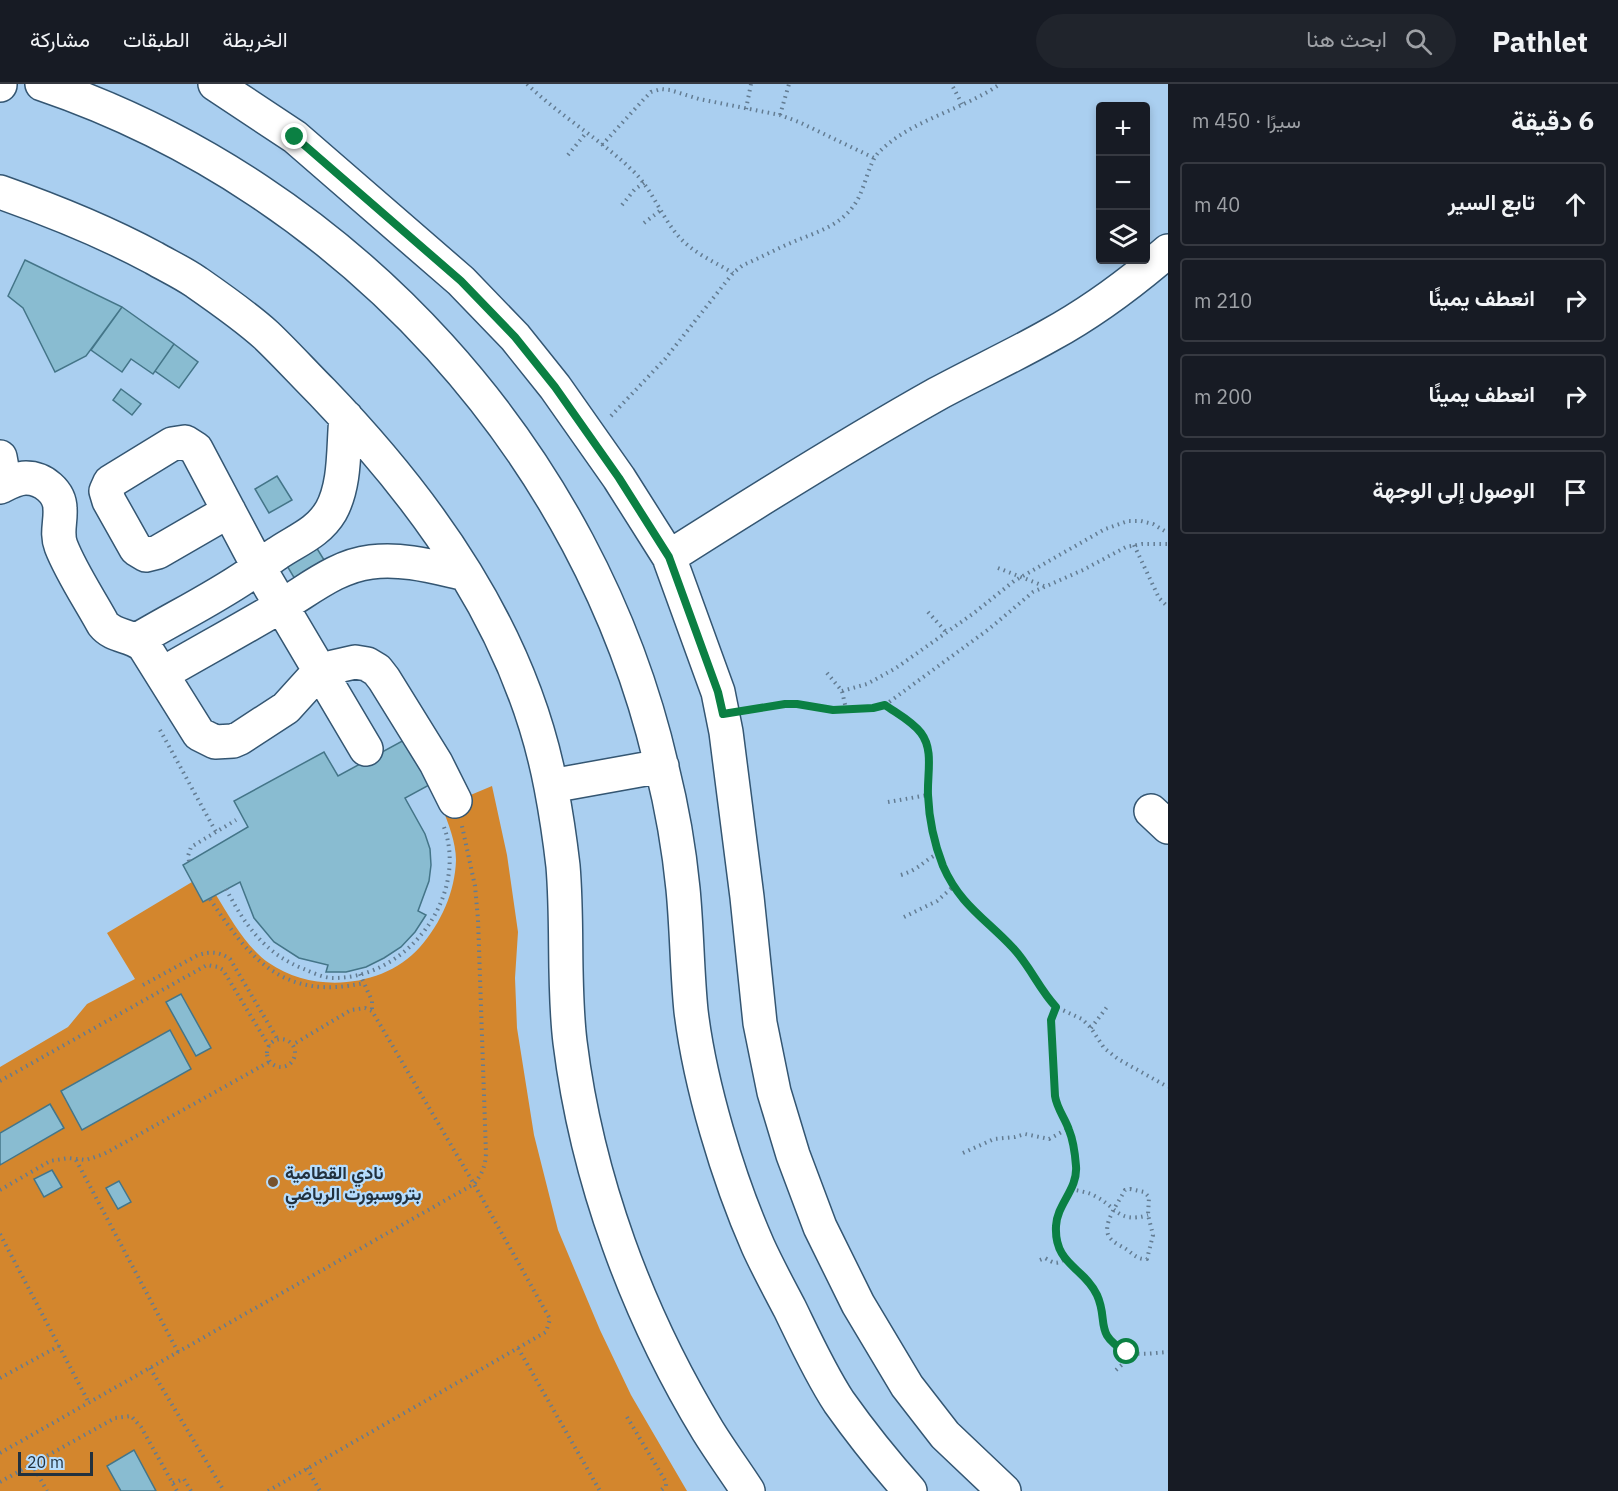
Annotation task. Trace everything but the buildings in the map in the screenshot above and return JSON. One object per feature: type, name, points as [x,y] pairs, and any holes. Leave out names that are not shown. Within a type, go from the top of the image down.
[{"type":"street","points":[[42,84],[73,94],[202,155],[263,193],[321,235],[376,280],[427,331],[474,384],[517,442],[555,502],[589,565],[618,629],[639,685],[662,766],[683,885],[691,1012],[703,1081],[727,1163],[757,1244],[801,1333],[838,1400],[910,1491]]},
{"type":"street","points":[[215,84],[295,137],[461,281],[515,337],[555,387],[619,478],[669,557],[718,692],[723,714],[747,897],[760,1023],[774,1092],[793,1155],[820,1227],[858,1304],[907,1386],[945,1435],[1004,1491]]},
{"type":"street","points":[[0,192],[112,235],[194,280],[264,333],[346,417],[414,496],[445,540],[499,631],[530,706],[551,786],[563,867],[570,1041],[584,1123],[606,1204],[634,1283],[668,1359],[736,1486]]},
{"type":"street","points":[[669,557],[892,420],[1050,335],[1095,308],[1138,277],[1168,251]]},
{"type":"street","points":[[137,640],[259,568],[283,550],[305,538],[319,526],[330,512],[338,494],[346,417]]},
{"type":"street","points":[[2,476],[35,479],[52,490],[58,498],[61,510],[58,528],[61,546],[104,624],[112,633],[137,640],[150,653],[199,734],[215,742],[224,743],[240,738],[279,713],[292,702],[308,682],[321,673],[344,664],[355,662],[367,664],[377,670],[384,679],[452,794]]},
{"type":"street","points":[[229,511],[259,568],[366,749]]},
{"type":"street","points":[[162,674],[281,606],[328,576],[368,562],[410,561],[466,574]]},
{"type":"street","points":[[551,786],[662,766]]},
{"type":"path","points":[[527,84],[541,98],[624,162],[644,183],[680,238],[698,253],[734,273]]},
{"type":"path","points":[[746,109],[751,84]]},
{"type":"path","points":[[780,115],[789,84]]},
{"type":"path","points":[[590,437],[665,359],[734,273],[743,266],[827,229],[840,220],[852,209],[860,196],[874,158],[879,152],[904,134],[1000,84]]},
{"type":"path","points":[[953,87],[962,104]]},
{"type":"path","points":[[602,145],[651,92],[661,89],[780,115],[874,158]]},
{"type":"path","points":[[568,155],[586,133]]},
{"type":"path","points":[[622,204],[635,189],[644,183]]},
{"type":"path","points":[[644,223],[661,210]]},
{"type":"path","points":[[842,691],[882,677],[1020,577],[1116,524],[1141,521],[1153,524],[1168,533]]},
{"type":"path","points":[[723,714],[785,704],[833,710],[873,708],[885,705],[989,629],[1022,600],[1045,586],[1083,570],[1118,550],[1134,545],[1168,544]]},
{"type":"path","points":[[1134,545],[1159,598],[1168,607]]},
{"type":"path","points":[[998,568],[1045,586]]},
{"type":"path","points":[[928,612],[946,632]]},
{"type":"path","points":[[827,673],[842,691],[846,710]]},
{"type":"path","points":[[885,705],[920,732],[927,744],[930,818],[939,853],[954,886],[969,907],[1013,948],[1056,1007],[1082,1019],[1110,1053],[1168,1087]]},
{"type":"path","points":[[0,1453],[474,1184],[481,1176],[486,1154],[476,886],[470,854],[452,794],[441,792],[437,800],[437,809],[447,835],[450,852],[447,885],[441,903],[421,936],[392,961],[373,970],[333,978],[315,974],[280,958],[251,931],[226,889]]},
{"type":"path","points":[[888,802],[928,795]]},
{"type":"path","points":[[189,861],[191,847],[236,820]]},
{"type":"path","points":[[901,874],[918,869],[929,858],[939,853]]},
{"type":"path","points":[[904,917],[938,901],[954,886]]},
{"type":"path","points":[[210,898],[233,933],[257,960],[270,970],[285,978],[314,986],[346,987],[364,983]]},
{"type":"path","points":[[143,985],[198,955],[207,952],[223,954],[230,960],[278,1040]]},
{"type":"path","points":[[0,1081],[207,965],[223,970],[269,1046],[267,1056],[270,1062],[275,1067],[282,1068],[294,1059],[295,1052],[292,1045],[283,1039],[269,1046]]},
{"type":"path","points":[[268,1491],[546,1332],[550,1326],[550,1320],[474,1184],[372,1011],[372,1001],[360,974]]},
{"type":"path","points":[[1056,1007],[1051,1020],[1055,1096],[1075,1148],[1077,1170],[1071,1189],[1058,1212],[1057,1240],[1065,1259],[1098,1296],[1107,1335],[1115,1346],[1127,1352],[1140,1354],[1168,1352]]},
{"type":"path","points":[[1091,1028],[1107,1007]]},
{"type":"path","points":[[292,1045],[351,1010],[365,1008],[372,1011]]},
{"type":"path","points":[[0,1191],[50,1161],[95,1158],[104,1154],[270,1062]]},
{"type":"path","points":[[963,1154],[994,1139],[1024,1134],[1049,1139],[1069,1128]]},
{"type":"path","points":[[76,1160],[178,1352]]},
{"type":"path","points":[[1071,1189],[1099,1197],[1114,1211],[1133,1218],[1148,1215]]},
{"type":"path","points":[[1137,1189],[1149,1197],[1148,1215],[1153,1235],[1147,1259],[1143,1260],[1110,1238],[1107,1225],[1114,1211],[1125,1190],[1137,1189]]},
{"type":"path","points":[[0,1234],[2,1244],[89,1403]]},
{"type":"path","points":[[1040,1260],[1045,1258],[1053,1264],[1065,1259]]},
{"type":"path","points":[[0,1378],[59,1346]]},
{"type":"path","points":[[518,1348],[600,1491]]},
{"type":"path","points":[[1116,1370],[1124,1363],[1127,1352]]},
{"type":"path","points":[[150,1368],[224,1491]]},
{"type":"path","points":[[0,1482],[115,1418],[131,1416],[141,1427],[177,1491]]},
{"type":"path","points":[[627,1418],[666,1482],[666,1486],[660,1491]]},
{"type":"path","points":[[32,1464],[47,1491]]},
{"type":"path","points":[[307,1468],[320,1491]]},
{"type":"path","points":[[173,1483],[184,1479],[191,1491]]},
{"type":"shaded area","name":"نادي القطامية بتروسبورت الرياضي","points":[[492,786],[507,855],[518,932],[515,978],[517,1028],[534,1135],[558,1230],[600,1330],[631,1395],[687,1491],[0,1491],[0,1067],[68,1027],[87,1004],[135,979],[107,933],[192,882],[203,902],[216,895],[253,949],[269,963],[287,973],[306,979],[348,982],[387,971],[405,961],[428,938],[446,906],[453,884],[455,846],[442,807]]},
{"type":"place","name":"نادي القطامية بتروسبورت الرياضي","points":[[273,1182]]},
{"type":"route","points":[[295,137],[461,281],[515,337],[555,387],[619,478],[669,557],[718,692],[723,714],[785,704],[833,710],[873,708],[885,705],[920,732],[927,744],[929,759],[930,818],[935,843],[944,867],[969,907],[1013,948],[1056,1007],[1051,1020],[1055,1096],[1075,1148],[1077,1170],[1073,1184],[1058,1212],[1057,1240],[1070,1266],[1081,1275],[1098,1296],[1102,1323],[1107,1335],[1115,1346],[1127,1352]]}]
